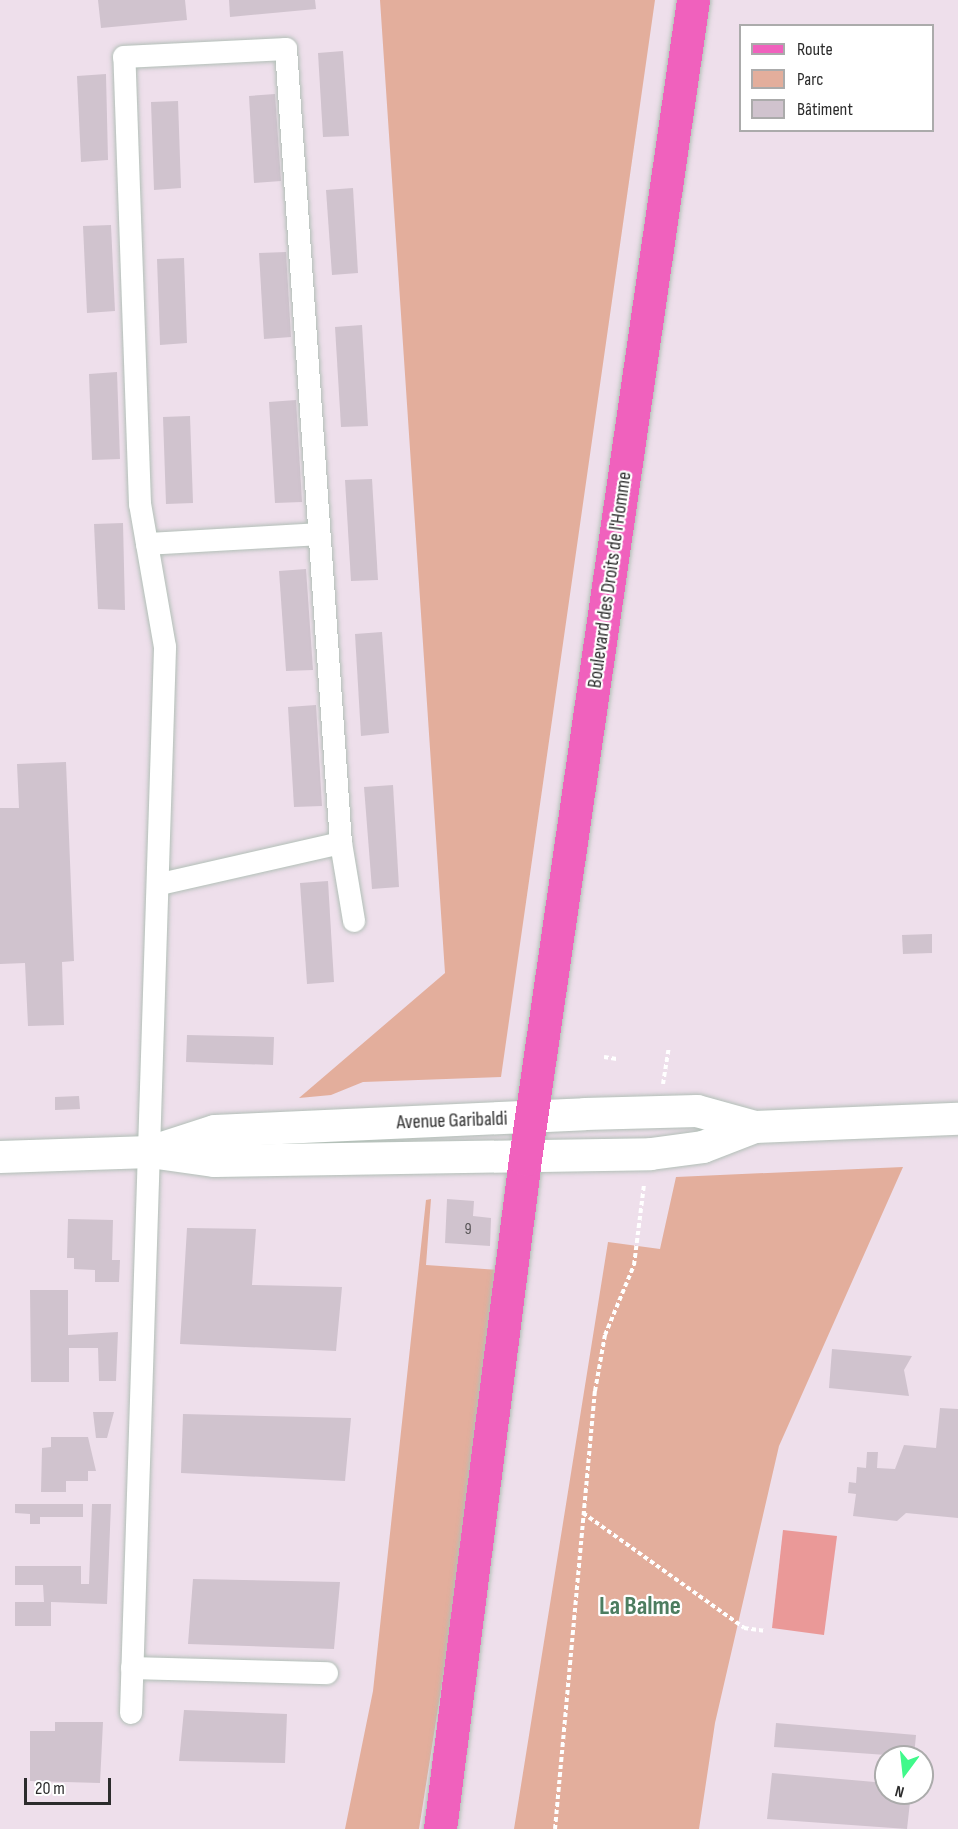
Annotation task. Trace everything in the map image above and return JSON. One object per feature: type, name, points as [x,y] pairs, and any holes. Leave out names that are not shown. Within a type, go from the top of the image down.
[{"type":"main road","name":"Boulevard des Droits de l'Homme","points":[[440,1829],[525,1159],[534,1119],[693,0]]},
{"type":"main road","name":"Avenue Garibaldi","points":[[150,1152],[215,1131],[534,1119],[697,1110],[756,1127],[958,1119]]},
{"type":"main road","name":"Avenue Garibaldi","points":[[0,1157],[150,1152],[215,1161],[525,1159],[651,1154],[703,1147],[756,1127]]},
{"type":"street","points":[[130,1713],[160,884],[165,647],[140,504],[124,57],[285,49],[340,843],[354,921]]},
{"type":"street","points":[[147,544],[320,534]]},
{"type":"street","points":[[160,884],[340,843]]},
{"type":"street","points":[[132,1668],[327,1673]]},
{"type":"path","points":[[661,1096],[669,1048]]},
{"type":"path","points":[[604,1057],[617,1059]]},
{"type":"path","points":[[555,1829],[583,1514],[605,1335],[634,1265],[651,1154]]},
{"type":"path","points":[[583,1514],[744,1628],[766,1631]]},
{"type":"green space","points":[[380,0],[655,0],[501,1077],[363,1082],[331,1095],[299,1098],[445,973]]},
{"type":"green space","points":[[903,1167],[779,1446],[715,1723],[699,1829],[514,1829],[608,1242],[660,1249],[676,1177]]},
{"type":"green space","points":[[431,1199],[426,1265],[499,1270],[453,1613],[419,1829],[345,1829],[373,1691],[426,1200]]},
{"type":"shaded area","points":[[783,1530],[837,1536],[824,1635],[772,1628]]},
{"type":"building","points":[[98,0],[185,0],[187,20],[101,28]]},
{"type":"building","points":[[229,0],[315,0],[316,9],[230,17]]},
{"type":"building","points":[[343,51],[349,136],[323,137],[318,53]]},
{"type":"building","points":[[106,74],[108,160],[81,162],[77,76]]},
{"type":"building","points":[[275,94],[281,181],[254,183],[249,96]]},
{"type":"building","points":[[178,101],[181,188],[154,190],[151,102]]},
{"type":"building","points":[[353,188],[358,273],[332,275],[326,190]]},
{"type":"building","points":[[111,225],[115,311],[87,313],[83,226]]},
{"type":"building","points":[[286,252],[291,337],[264,339],[259,253]]},
{"type":"building","points":[[184,258],[187,343],[160,345],[157,259]]},
{"type":"building","points":[[362,325],[368,426],[341,427],[335,327]]},
{"type":"building","points":[[117,372],[120,459],[92,460],[89,374]]},
{"type":"building","points":[[296,400],[302,502],[275,503],[269,402]]},
{"type":"building","points":[[190,416],[193,503],[166,504],[163,417]]},
{"type":"building","points":[[372,479],[378,580],[351,581],[345,480]]},
{"type":"building","points":[[123,523],[125,610],[98,609],[94,524]]},
{"type":"building","points":[[306,569],[313,670],[286,671],[279,571]]},
{"type":"building","points":[[382,632],[389,733],[361,736],[355,634]]},
{"type":"building","points":[[316,705],[322,806],[294,807],[288,707]]},
{"type":"building","points":[[66,762],[74,961],[62,962],[64,1025],[28,1026],[25,963],[0,964],[0,808],[19,808],[17,764]]},
{"type":"building","points":[[393,785],[399,887],[372,889],[364,787]]},
{"type":"building","points":[[328,881],[334,982],[307,984],[300,883]]},
{"type":"building","points":[[932,934],[932,953],[903,954],[902,935]]},
{"type":"building","points":[[187,1035],[274,1037],[273,1065],[186,1062]]},
{"type":"building","points":[[79,1096],[80,1109],[55,1110],[55,1097]]},
{"type":"building","points":[[447,1199],[474,1201],[473,1216],[491,1218],[490,1246],[445,1243]]},
{"type":"building","points":[[68,1219],[113,1220],[112,1260],[120,1260],[119,1282],[95,1282],[95,1270],[74,1269],[74,1258],[67,1258]]},
{"type":"building","points":[[187,1228],[256,1229],[252,1285],[342,1287],[336,1351],[180,1344]]},
{"type":"building","points":[[30,1290],[68,1290],[68,1335],[118,1332],[116,1381],[99,1381],[98,1348],[69,1348],[69,1382],[31,1382]]},
{"type":"building","points":[[832,1349],[912,1356],[904,1370],[909,1396],[829,1388]]},
{"type":"building","points":[[940,1408],[958,1409],[958,1518],[906,1513],[897,1521],[853,1516],[856,1494],[848,1493],[849,1482],[856,1483],[857,1467],[866,1468],[867,1452],[878,1452],[877,1468],[895,1469],[904,1445],[936,1448]]},
{"type":"building","points":[[93,1412],[114,1412],[107,1438],[96,1438]]},
{"type":"building","points":[[183,1414],[351,1418],[345,1481],[181,1473]]},
{"type":"building","points":[[51,1437],[88,1437],[96,1471],[88,1471],[88,1481],[66,1481],[66,1492],[41,1492],[42,1448],[51,1447]]},
{"type":"building","points":[[15,1504],[83,1504],[83,1517],[40,1517],[40,1524],[30,1524],[30,1514],[15,1513]]},
{"type":"building","points":[[92,1504],[111,1504],[107,1604],[51,1602],[51,1626],[15,1626],[15,1602],[44,1602],[43,1585],[15,1585],[15,1566],[81,1566],[81,1584],[89,1584]]},
{"type":"building","points":[[193,1579],[340,1582],[334,1649],[188,1644]]},
{"type":"building","points":[[184,1710],[287,1714],[285,1763],[179,1761]]},
{"type":"building","points":[[55,1722],[103,1722],[100,1783],[30,1781],[30,1731],[55,1731]]},
{"type":"building","points":[[776,1723],[916,1735],[915,1745],[874,1745],[874,1754],[774,1747]]},
{"type":"building","points":[[772,1773],[874,1782],[874,1805],[910,1805],[907,1829],[767,1819]]},
{"type":"district","name":"La Balme","points":[[640,1607]]}]
